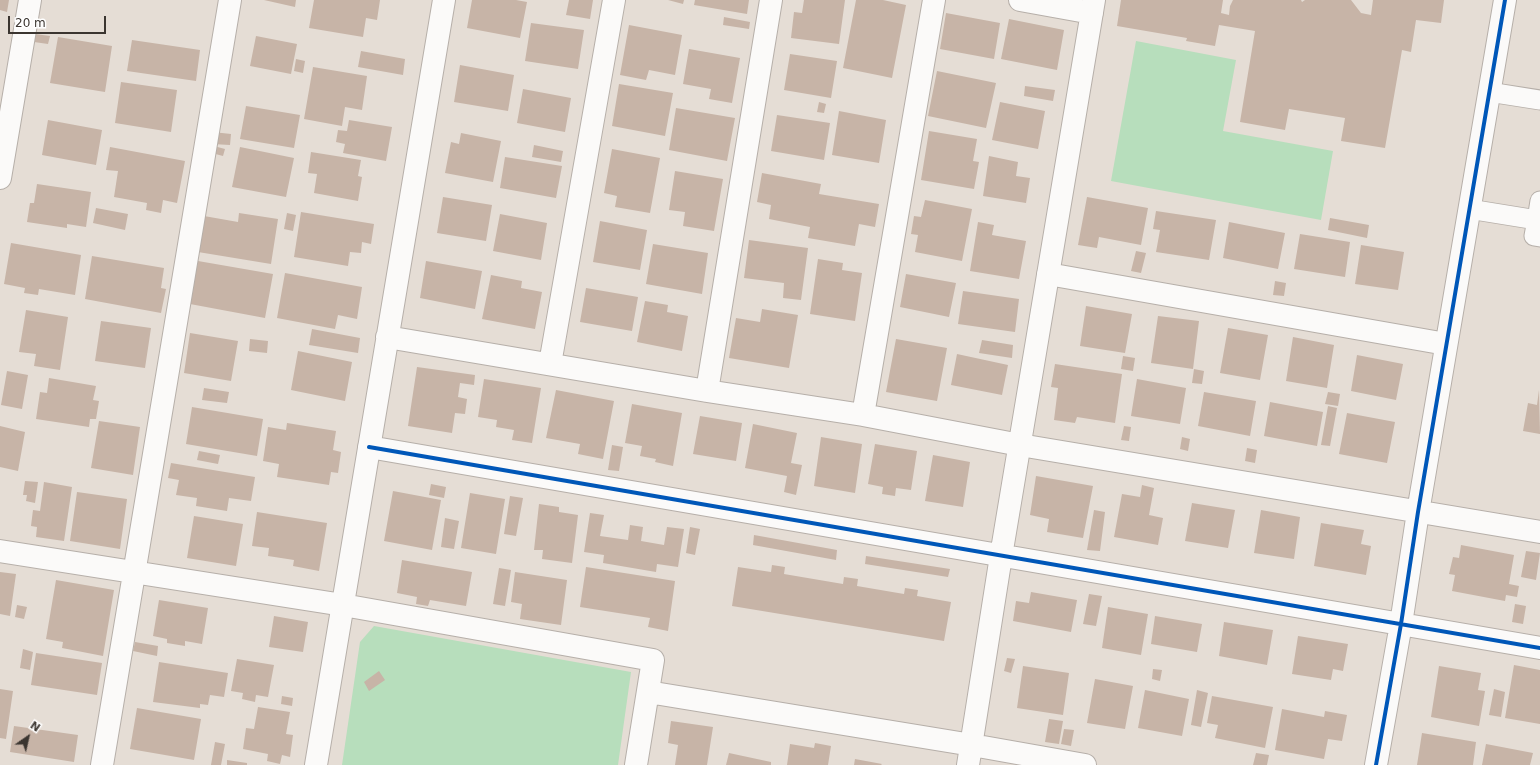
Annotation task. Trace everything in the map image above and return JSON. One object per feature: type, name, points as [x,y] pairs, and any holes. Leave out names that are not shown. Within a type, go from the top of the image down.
[{"type":"street","points":[[0,178],[30,0]]},
{"type":"street","points":[[102,765],[133,571],[230,0]]},
{"type":"street","points":[[316,765],[344,605],[387,337],[444,0]]},
{"type":"street","points":[[550,364],[614,0]]},
{"type":"street","points":[[707,391],[771,0]]},
{"type":"street","points":[[863,415],[934,0]]},
{"type":"street","points":[[970,755],[1001,556],[1093,6],[1020,0]]},
{"type":"street","points":[[1376,765],[1401,624],[1446,344],[1505,0]]},
{"type":"street","points":[[1048,274],[1446,344]]},
{"type":"street","points":[[387,337],[707,391],[863,415],[1020,445],[1540,532]]},
{"type":"street","points":[[370,447],[1540,648]]},
{"type":"street","points":[[0,551],[344,605],[653,660],[636,765]]},
{"type":"street","points":[[648,692],[970,755],[1085,765]]},
{"type":"lane","points":[[1489,92],[1540,100]]},
{"type":"lane","points":[[1469,209],[1538,228],[1540,201]]},
{"type":"green space","points":[[1136,41],[1236,60],[1223,131],[1333,151],[1321,220],[1111,181]]},
{"type":"green space","points":[[374,626],[631,672],[618,765],[342,765],[360,642]]},
{"type":"building","points":[[0,0],[9,0],[7,12],[0,10]]},
{"type":"building","points":[[264,0],[296,0],[295,7]]},
{"type":"building","points":[[314,0],[380,0],[377,20],[366,18],[363,37],[309,28]]},
{"type":"building","points":[[472,0],[516,0],[527,2],[520,38],[467,28]]},
{"type":"building","points":[[569,0],[593,0],[590,19],[566,15]]},
{"type":"building","points":[[668,0],[684,0],[683,4]]},
{"type":"building","points":[[695,0],[749,0],[747,14],[694,5]]},
{"type":"building","points":[[804,0],[845,0],[839,44],[791,38],[794,12],[802,13]]},
{"type":"building","points":[[856,0],[883,0],[906,5],[892,78],[843,68]]},
{"type":"building","points":[[1121,0],[1223,0],[1221,13],[1229,15],[1230,6],[1233,0],[1301,0],[1302,2],[1305,0],[1351,0],[1361,13],[1371,15],[1373,0],[1444,0],[1441,23],[1416,20],[1411,52],[1402,50],[1385,148],[1341,141],[1345,118],[1289,109],[1285,130],[1240,122],[1255,31],[1219,25],[1215,46],[1186,41],[1187,38],[1117,26]]},
{"type":"building","points":[[946,13],[1000,23],[994,59],[940,49]]},
{"type":"building","points":[[724,17],[750,22],[749,29],[723,25]]},
{"type":"building","points":[[1009,19],[1064,30],[1057,70],[1001,59]]},
{"type":"building","points":[[531,23],[584,30],[578,69],[525,61]]},
{"type":"building","points":[[629,25],[682,35],[675,75],[649,70],[646,80],[620,75]]},
{"type":"building","points":[[35,34],[50,36],[48,44],[34,42]]},
{"type":"building","points":[[256,36],[297,44],[291,74],[250,66]]},
{"type":"building","points":[[58,37],[112,46],[105,92],[50,83]]},
{"type":"building","points":[[132,40],[200,50],[196,81],[127,71]]},
{"type":"building","points":[[689,49],[740,58],[732,103],[709,99],[711,89],[683,84]]},
{"type":"building","points":[[361,51],[405,59],[403,75],[358,67]]},
{"type":"building","points":[[790,54],[837,61],[831,98],[784,90]]},
{"type":"building","points":[[296,59],[305,61],[303,73],[294,71]]},
{"type":"building","points":[[460,65],[514,75],[508,111],[454,102]]},
{"type":"building","points":[[313,67],[367,76],[362,110],[345,107],[342,126],[304,119]]},
{"type":"building","points":[[937,71],[996,83],[986,128],[928,116]]},
{"type":"building","points":[[121,82],[177,90],[171,132],[115,123]]},
{"type":"building","points":[[619,84],[673,93],[665,136],[612,126]]},
{"type":"building","points":[[1025,86],[1055,90],[1053,101],[1024,96]]},
{"type":"building","points":[[523,89],[571,98],[565,132],[517,123]]},
{"type":"building","points":[[819,102],[826,104],[824,113],[817,112]]},
{"type":"building","points":[[1000,102],[1045,111],[1038,149],[992,140]]},
{"type":"building","points":[[246,106],[300,115],[294,148],[240,139]]},
{"type":"building","points":[[676,108],[735,118],[727,161],[669,150]]},
{"type":"building","points":[[839,111],[886,120],[879,163],[832,155]]},
{"type":"building","points":[[777,115],[830,123],[824,160],[771,151]]},
{"type":"building","points":[[48,120],[102,130],[96,165],[42,155]]},
{"type":"building","points":[[349,120],[392,127],[386,161],[343,153],[345,144],[336,142],[338,130],[347,131]]},
{"type":"building","points":[[929,131],[977,139],[973,161],[979,162],[974,189],[921,180]]},
{"type":"building","points":[[213,132],[231,134],[230,145],[212,144]]},
{"type":"building","points":[[461,133],[501,141],[493,182],[445,173],[451,142],[459,144]]},
{"type":"building","points":[[210,145],[225,149],[223,156],[208,152]]},
{"type":"building","points":[[534,145],[563,151],[561,162],[532,157]]},
{"type":"building","points":[[110,147],[185,161],[177,203],[163,200],[161,213],[146,210],[147,203],[114,197],[118,171],[106,170]]},
{"type":"building","points":[[240,147],[294,158],[286,197],[232,187]]},
{"type":"building","points":[[612,149],[660,158],[650,213],[615,207],[617,196],[604,193]]},
{"type":"building","points":[[311,152],[361,160],[358,176],[362,177],[358,201],[314,193],[317,174],[308,173]]},
{"type":"building","points":[[989,156],[1018,162],[1016,176],[1030,178],[1026,203],[983,196]]},
{"type":"building","points":[[505,157],[562,166],[556,198],[500,188]]},
{"type":"building","points":[[675,171],[723,179],[714,231],[683,226],[685,212],[669,210]]},
{"type":"building","points":[[762,173],[821,184],[819,194],[879,204],[875,227],[859,224],[855,246],[808,238],[810,227],[769,219],[771,205],[757,202]]},
{"type":"building","points":[[37,184],[91,192],[86,227],[67,224],[67,228],[27,222],[30,203],[34,203]]},
{"type":"building","points":[[443,197],[492,205],[486,241],[437,233]]},
{"type":"building","points":[[1087,197],[1148,208],[1141,245],[1099,237],[1097,248],[1078,245]]},
{"type":"building","points":[[925,200],[972,209],[962,261],[915,252],[918,235],[911,234],[914,216],[921,217]]},
{"type":"building","points":[[96,208],[128,214],[125,230],[93,223]]},
{"type":"building","points":[[1156,211],[1216,220],[1209,260],[1156,252],[1160,230],[1153,229]]},
{"type":"building","points":[[301,212],[374,224],[371,244],[362,242],[361,253],[350,252],[348,266],[294,257]]},
{"type":"building","points":[[239,213],[278,219],[271,264],[198,252],[204,216],[238,222]]},
{"type":"building","points":[[287,213],[296,215],[293,231],[284,229]]},
{"type":"building","points":[[500,214],[547,223],[541,260],[493,251]]},
{"type":"building","points":[[1330,218],[1369,225],[1367,238],[1328,230]]},
{"type":"building","points":[[600,221],[647,230],[640,270],[593,262]]},
{"type":"building","points":[[978,222],[994,225],[992,235],[1026,241],[1019,279],[970,271]]},
{"type":"building","points":[[1229,222],[1285,233],[1278,269],[1223,258]]},
{"type":"building","points":[[1300,234],[1350,242],[1345,277],[1294,269]]},
{"type":"building","points":[[749,240],[808,248],[801,300],[783,298],[784,283],[744,278]]},
{"type":"building","points":[[11,243],[81,255],[75,295],[39,289],[38,295],[24,293],[25,288],[4,284]]},
{"type":"building","points":[[653,244],[708,253],[702,294],[646,284]]},
{"type":"building","points":[[1361,245],[1404,252],[1398,290],[1355,284]]},
{"type":"building","points":[[1136,251],[1146,253],[1141,273],[1131,271]]},
{"type":"building","points":[[92,256],[164,268],[161,288],[166,289],[161,313],[85,299]]},
{"type":"building","points":[[818,259],[843,263],[842,270],[862,273],[855,321],[810,314]]},
{"type":"building","points":[[198,261],[273,274],[265,318],[190,304]]},
{"type":"building","points":[[426,261],[482,271],[475,309],[420,298]]},
{"type":"building","points":[[285,273],[362,287],[357,319],[338,315],[335,329],[277,318]]},
{"type":"building","points":[[906,274],[956,283],[949,317],[900,307]]},
{"type":"building","points":[[491,275],[522,281],[521,288],[542,292],[535,329],[482,319]]},
{"type":"building","points":[[1275,281],[1286,283],[1284,296],[1273,295]]},
{"type":"building","points":[[586,288],[638,297],[632,331],[580,322]]},
{"type":"building","points":[[963,291],[1019,299],[1015,332],[958,324]]},
{"type":"building","points":[[645,301],[668,305],[667,312],[688,316],[682,351],[637,342]]},
{"type":"building","points":[[1086,306],[1132,314],[1125,353],[1080,346]]},
{"type":"building","points":[[762,309],[798,315],[789,368],[729,358],[736,318],[760,322]]},
{"type":"building","points":[[26,310],[68,317],[60,370],[34,366],[36,354],[19,352]]},
{"type":"building","points":[[1158,316],[1199,321],[1193,369],[1151,363]]},
{"type":"building","points":[[101,321],[151,328],[145,368],[95,361]]},
{"type":"building","points":[[1228,328],[1268,335],[1260,380],[1220,373]]},
{"type":"building","points":[[312,329],[360,338],[358,353],[309,345]]},
{"type":"building","points":[[190,333],[238,341],[231,381],[184,373]]},
{"type":"building","points":[[1293,337],[1334,345],[1327,388],[1286,381]]},
{"type":"building","points":[[250,339],[268,341],[267,353],[249,351]]},
{"type":"building","points":[[896,339],[947,348],[937,401],[886,392]]},
{"type":"building","points":[[982,340],[1013,345],[1012,358],[979,353]]},
{"type":"building","points":[[298,351],[352,362],[345,401],[291,390]]},
{"type":"building","points":[[957,354],[1008,365],[1002,395],[951,385]]},
{"type":"building","points":[[1357,355],[1403,364],[1396,400],[1351,391]]},
{"type":"building","points":[[1123,356],[1135,358],[1133,371],[1121,369]]},
{"type":"building","points":[[1055,364],[1122,374],[1115,423],[1077,417],[1075,423],[1054,420],[1058,388],[1051,387]]},
{"type":"building","points":[[417,367],[475,375],[474,385],[460,383],[458,397],[467,399],[465,414],[455,413],[452,433],[408,426]]},
{"type":"building","points":[[1194,369],[1204,371],[1202,384],[1192,383]]},
{"type":"building","points":[[7,371],[28,375],[22,409],[1,405]]},
{"type":"building","points":[[49,378],[96,386],[93,400],[99,401],[96,419],[90,419],[89,427],[36,419],[40,392],[47,393]]},
{"type":"building","points":[[484,379],[541,388],[532,443],[512,440],[514,430],[496,427],[497,420],[478,417]]},
{"type":"building","points":[[1137,379],[1186,388],[1180,424],[1131,416]]},
{"type":"building","points":[[204,388],[229,392],[227,403],[202,400]]},
{"type":"building","points":[[556,390],[614,401],[603,459],[578,454],[580,444],[546,438]]},
{"type":"building","points":[[1539,390],[1540,434],[1523,431],[1528,403],[1537,405]]},
{"type":"building","points":[[1204,392],[1256,401],[1250,436],[1198,426]]},
{"type":"building","points":[[1328,392],[1340,394],[1338,406],[1325,404]]},
{"type":"building","points":[[1270,402],[1323,412],[1317,446],[1264,436]]},
{"type":"building","points":[[632,404],[682,413],[673,466],[655,462],[656,459],[640,456],[642,446],[625,443]]},
{"type":"building","points":[[1328,406],[1337,408],[1330,446],[1321,445]]},
{"type":"building","points":[[192,407],[263,419],[257,456],[186,444]]},
{"type":"building","points":[[1347,413],[1395,422],[1387,463],[1339,454]]},
{"type":"building","points":[[700,416],[742,423],[736,461],[693,454]]},
{"type":"building","points":[[99,421],[140,427],[133,475],[91,468]]},
{"type":"building","points":[[287,423],[336,431],[333,450],[341,452],[338,473],[331,472],[329,485],[277,477],[279,464],[263,461],[268,427],[286,430]]},
{"type":"building","points":[[753,424],[797,433],[791,463],[802,465],[796,495],[784,492],[787,476],[745,468]]},
{"type":"building","points":[[0,426],[25,432],[18,471],[0,467]]},
{"type":"building","points":[[1124,426],[1131,427],[1129,441],[1121,440]]},
{"type":"building","points":[[821,437],[862,444],[855,493],[814,486]]},
{"type":"building","points":[[1182,437],[1190,439],[1188,451],[1180,449]]},
{"type":"building","points":[[875,444],[917,451],[911,490],[896,488],[895,496],[882,494],[883,487],[868,484]]},
{"type":"building","points":[[612,445],[623,447],[619,471],[608,470]]},
{"type":"building","points":[[1247,448],[1257,450],[1255,463],[1245,461]]},
{"type":"building","points":[[199,451],[220,455],[218,464],[197,460]]},
{"type":"building","points":[[933,455],[970,462],[963,507],[925,501]]},
{"type":"building","points":[[171,463],[255,477],[251,501],[229,498],[227,511],[196,506],[197,498],[176,495],[179,480],[168,478]]},
{"type":"building","points":[[1036,476],[1093,486],[1083,538],[1047,532],[1049,519],[1030,515]]},
{"type":"building","points":[[25,481],[38,482],[35,503],[26,501],[27,495],[23,495]]},
{"type":"building","points":[[44,482],[72,487],[64,541],[36,537],[37,527],[31,526],[33,510],[40,511]]},
{"type":"building","points":[[431,484],[446,487],[444,498],[429,495]]},
{"type":"building","points":[[1142,485],[1154,488],[1149,515],[1163,518],[1158,545],[1114,537],[1122,494],[1140,497]]},
{"type":"building","points":[[393,491],[441,500],[432,550],[384,541]]},
{"type":"building","points":[[77,492],[127,499],[120,549],[70,541]]},
{"type":"building","points":[[470,493],[505,499],[496,554],[461,548]]},
{"type":"building","points":[[510,496],[523,498],[516,536],[504,534]]},
{"type":"building","points":[[1192,503],[1235,510],[1228,548],[1185,541]]},
{"type":"building","points":[[539,504],[559,507],[559,512],[578,515],[572,563],[542,559],[543,550],[534,550]]},
{"type":"building","points":[[1094,510],[1105,512],[1100,551],[1087,550]]},
{"type":"building","points":[[1261,510],[1300,517],[1294,559],[1254,553]]},
{"type":"building","points":[[257,512],[327,523],[319,571],[293,566],[294,560],[268,556],[269,548],[252,546]]},
{"type":"building","points":[[590,513],[604,515],[600,536],[628,540],[630,525],[643,527],[641,541],[664,545],[667,527],[684,529],[678,567],[657,564],[656,572],[603,563],[604,555],[584,552]]},
{"type":"building","points":[[194,516],[243,524],[236,566],[187,558]]},
{"type":"building","points":[[445,518],[459,521],[454,549],[441,547]]},
{"type":"building","points":[[1321,523],[1364,530],[1361,544],[1371,546],[1366,575],[1314,566]]},
{"type":"building","points":[[690,527],[700,529],[695,555],[686,553]]},
{"type":"building","points":[[754,535],[837,550],[836,560],[753,545]]},
{"type":"building","points":[[1461,545],[1514,555],[1509,584],[1519,586],[1517,597],[1506,595],[1505,601],[1452,591],[1455,575],[1449,574],[1453,557],[1459,558]]},
{"type":"building","points":[[1526,551],[1540,553],[1536,580],[1521,577]]},
{"type":"building","points":[[866,556],[950,569],[948,577],[865,564]]},
{"type":"building","points":[[402,560],[472,572],[466,606],[430,600],[428,606],[416,604],[417,597],[397,593]]},
{"type":"building","points":[[772,565],[785,567],[784,574],[843,584],[844,577],[858,579],[857,586],[904,594],[905,588],[918,590],[917,596],[951,602],[944,641],[732,606],[738,567],[771,572]]},
{"type":"building","points":[[586,567],[675,581],[668,631],[648,627],[650,618],[580,607]]},
{"type":"building","points":[[499,568],[511,570],[505,606],[493,604]]},
{"type":"building","points":[[0,572],[16,574],[10,616],[0,614]]},
{"type":"building","points":[[515,572],[567,580],[561,625],[520,619],[522,604],[511,602]]},
{"type":"building","points":[[56,580],[114,590],[103,656],[62,648],[63,642],[46,639]]},
{"type":"building","points":[[1031,592],[1077,600],[1071,632],[1013,621],[1016,601],[1029,603]]},
{"type":"building","points":[[1089,594],[1102,596],[1096,626],[1083,624]]},
{"type":"building","points":[[159,600],[208,608],[202,644],[185,641],[185,646],[167,643],[167,639],[153,636]]},
{"type":"building","points":[[1515,604],[1526,606],[1523,624],[1512,622]]},
{"type":"building","points":[[17,605],[27,607],[24,619],[15,617]]},
{"type":"building","points":[[1108,607],[1148,614],[1141,655],[1102,648]]},
{"type":"building","points":[[274,616],[308,622],[303,652],[269,647]]},
{"type":"building","points":[[1155,616],[1202,624],[1197,652],[1151,644]]},
{"type":"building","points":[[1224,622],[1273,630],[1267,665],[1219,656]]},
{"type":"building","points":[[1298,636],[1348,644],[1343,671],[1333,669],[1331,680],[1292,674]]},
{"type":"building","points":[[135,642],[158,646],[157,656],[133,651]]},
{"type":"building","points":[[23,649],[33,652],[30,670],[20,668]]},
{"type":"building","points":[[36,653],[102,663],[97,695],[31,685]]},
{"type":"building","points":[[1007,658],[1015,659],[1011,673],[1004,671]]},
{"type":"building","points":[[237,659],[274,665],[268,697],[256,695],[255,702],[242,699],[243,693],[231,691]]},
{"type":"building","points":[[159,662],[228,673],[224,697],[210,695],[208,705],[200,704],[200,708],[153,702]]},
{"type":"building","points":[[1514,665],[1540,670],[1540,724],[1505,718]]},
{"type":"building","points":[[1023,666],[1069,673],[1063,715],[1017,708]]},
{"type":"building","points":[[1439,666],[1481,673],[1478,690],[1485,691],[1479,726],[1431,717]]},
{"type":"building","points":[[1153,669],[1162,670],[1160,681],[1152,679]]},
{"type":"building","points":[[379,671],[385,680],[369,691],[364,682]]},
{"type":"building","points":[[1095,679],[1133,686],[1125,729],[1087,723]]},
{"type":"building","points":[[0,689],[13,691],[6,739],[0,738]]},
{"type":"building","points":[[1494,689],[1505,692],[1501,717],[1489,715]]},
{"type":"building","points":[[1145,690],[1189,699],[1182,736],[1138,728]]},
{"type":"building","points":[[1197,690],[1208,693],[1201,727],[1191,725]]},
{"type":"building","points":[[282,696],[293,698],[292,706],[281,704]]},
{"type":"building","points":[[1212,696],[1273,707],[1265,748],[1215,738],[1218,725],[1207,723]]},
{"type":"building","points":[[258,707],[290,712],[286,734],[293,735],[290,757],[282,755],[280,764],[267,761],[268,754],[243,749],[246,728],[254,729]]},
{"type":"building","points":[[137,708],[201,719],[194,760],[130,749]]},
{"type":"building","points":[[1282,709],[1324,717],[1325,711],[1347,715],[1342,741],[1328,739],[1324,759],[1275,750]]},
{"type":"building","points":[[1049,719],[1063,721],[1059,744],[1045,742]]},
{"type":"building","points":[[671,721],[713,727],[707,765],[675,765],[678,745],[668,743]]},
{"type":"building","points":[[14,726],[78,735],[74,762],[10,752]]},
{"type":"building","points":[[1064,729],[1074,730],[1071,746],[1061,744]]},
{"type":"building","points":[[1422,733],[1476,742],[1473,765],[1417,765]]},
{"type":"building","points":[[215,742],[225,744],[221,765],[211,765]]},
{"type":"building","points":[[815,743],[831,746],[828,765],[787,765],[790,744],[814,748]]},
{"type":"building","points":[[1486,744],[1533,753],[1530,765],[1482,765]]},
{"type":"building","points":[[729,753],[771,762],[771,765],[726,765]]},
{"type":"building","points":[[1256,753],[1269,755],[1267,765],[1253,765]]},
{"type":"building","points":[[855,759],[882,764],[854,765]]},
{"type":"building","points":[[227,760],[247,763],[247,765],[227,765]]},
{"type":"cycle path","points":[[1376,765],[1401,624],[1418,512],[1505,0]]},
{"type":"cycle path","points":[[369,447],[1540,648]]}]
